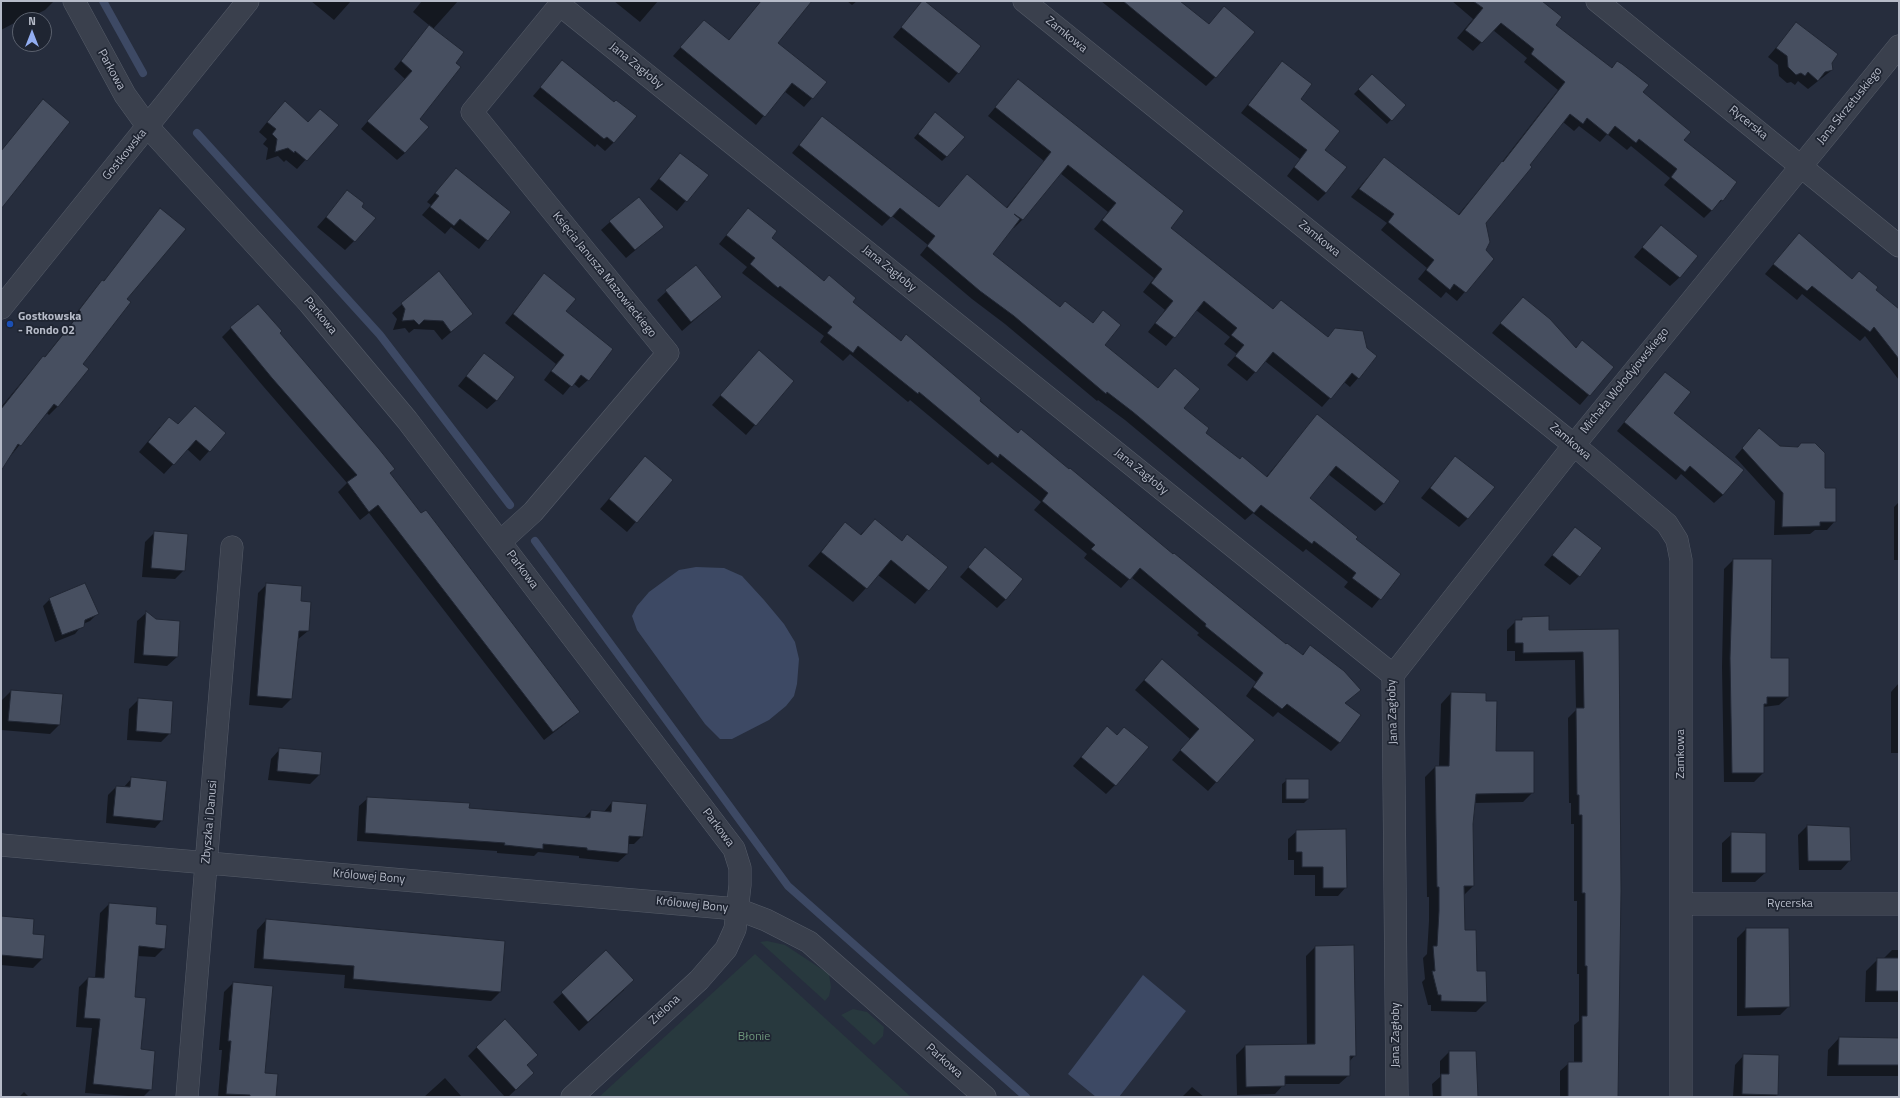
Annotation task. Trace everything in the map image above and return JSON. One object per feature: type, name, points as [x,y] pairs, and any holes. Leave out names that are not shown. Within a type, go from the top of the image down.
[{"type":"street","name":"Parkowa","points":[[74,1],[125,95],[148,127],[308,303],[407,420],[734,849],[740,868],[737,909],[766,920],[809,942],[985,1097]]},
{"type":"street","name":"Gostkowska","points":[[1,308],[248,1]]},
{"type":"street","name":"Zamkowa","points":[[1024,1],[1574,445],[1667,524],[1677,540],[1681,560],[1681,1097]]},
{"type":"street","name":"Rycerska","points":[[1597,1],[1899,246]]},
{"type":"street","name":"Księcia Janusza Mazowieckiego","points":[[500,542],[533,512],[668,353],[472,112],[562,3]]},
{"type":"street","name":"Jana Zagłoby","points":[[562,3],[1393,675],[1397,1097]]},
{"type":"street","name":"Jana Skrzetuskiego","points":[[1801,166],[1899,46]]},
{"type":"street","name":"Michała Wołodyjowskiego","points":[[1393,675],[1574,445],[1801,166]]},
{"type":"street","name":"Zbyszka i Danusi","points":[[187,1097],[232,547]]},
{"type":"street","name":"Królowej Bony","points":[[1,845],[737,909]]},
{"type":"street","name":"Rycerska","points":[[1681,904],[1899,904]]},
{"type":"street","name":"Zielona","points":[[572,1097],[698,980],[726,949],[735,930],[737,909]]},
{"type":"green space","points":[[767,941],[785,945],[829,974],[831,987],[829,996],[825,1001],[760,942]]},
{"type":"green space","name":"Błonie","points":[[755,954],[911,1097],[599,1097]]},
{"type":"green space","points":[[853,1009],[867,1012],[884,1027],[883,1036],[874,1045],[841,1015]]},
{"type":"water","points":[[696,567],[724,568],[742,576],[784,624],[795,642],[799,659],[797,684],[794,696],[786,706],[769,720],[732,739],[720,739],[705,724],[637,630],[632,616],[637,606],[649,592],[679,570]]},
{"type":"water","points":[[1143,975],[1186,1011],[1119,1097],[1096,1097],[1068,1074]]},
{"type":"building","points":[[761,1],[812,1],[778,43],[827,82],[813,99],[792,83],[765,117],[680,47],[704,20],[729,40]]},
{"type":"building","points":[[922,1],[925,1],[981,46],[959,74],[901,27]]},
{"type":"building","points":[[1123,1],[1180,1],[1209,24],[1224,6],[1255,32],[1216,78]]},
{"type":"building","points":[[1473,1],[1542,1],[1562,17],[1556,25],[1612,68],[1617,61],[1649,85],[1643,92],[1691,132],[1684,140],[1737,182],[1723,201],[1721,200],[1712,211],[1671,177],[1677,169],[1639,139],[1636,143],[1615,126],[1608,135],[1587,118],[1583,124],[1570,114],[1530,165],[1532,167],[1486,223],[1490,242],[1486,250],[1494,259],[1466,293],[1454,284],[1450,290],[1426,270],[1434,260],[1388,222],[1394,214],[1359,189],[1384,157],[1459,215],[1502,161],[1503,162],[1565,82],[1531,54],[1534,49],[1501,23],[1482,43],[1465,30],[1483,8]]},
{"type":"building","points":[[1796,22],[1838,54],[1832,63],[1833,70],[1825,72],[1818,81],[1808,72],[1805,76],[1801,73],[1796,75],[1788,67],[1787,56],[1776,48]]},
{"type":"building","points":[[429,25],[464,52],[456,63],[461,67],[420,119],[429,127],[405,153],[367,121],[412,71],[401,61]]},
{"type":"building","points":[[562,60],[614,102],[616,100],[637,116],[614,143],[607,137],[604,139],[540,87]]},
{"type":"building","points":[[1282,61],[1312,84],[1301,99],[1340,131],[1325,150],[1347,167],[1326,193],[1294,167],[1307,150],[1248,105]]},
{"type":"building","points":[[1372,74],[1406,105],[1392,121],[1358,89]]},
{"type":"building","points":[[1018,79],[1184,211],[1171,228],[1273,309],[1281,300],[1328,337],[1335,328],[1363,331],[1367,348],[1377,356],[1359,379],[1352,373],[1331,399],[1273,352],[1256,373],[1235,356],[1244,345],[1231,335],[1237,328],[1204,301],[1175,338],[1155,323],[1173,301],[1151,283],[1162,269],[1102,220],[1116,203],[1068,165],[1023,220],[1014,214],[1020,219],[993,254],[1060,307],[1065,301],[1093,323],[1103,310],[1121,325],[1105,345],[1158,388],[1175,368],[1200,389],[1184,408],[1209,428],[1206,433],[1240,459],[1242,456],[1267,477],[1317,414],[1400,481],[1384,504],[1336,466],[1310,498],[1358,537],[1356,539],[1401,574],[1381,600],[1352,578],[1356,573],[1314,541],[1312,544],[1261,505],[1254,513],[1133,412],[1107,392],[1106,394],[1014,316],[980,291],[927,246],[935,236],[900,208],[891,218],[799,145],[822,116],[939,207],[967,174],[1007,208],[1051,152],[995,107]]},
{"type":"building","points":[[43,99],[70,122],[1,209],[1,151]]},
{"type":"building","points":[[285,101],[308,122],[320,109],[339,125],[307,161],[295,151],[294,153],[288,148],[275,152],[277,139],[272,134],[276,129],[267,122]]},
{"type":"building","points":[[935,112],[965,137],[947,157],[918,134]]},
{"type":"building","points":[[680,153],[709,175],[687,202],[659,179]]},
{"type":"building","points":[[456,168],[511,212],[488,241],[460,219],[454,226],[430,207],[439,196],[435,193]]},
{"type":"building","points":[[347,190],[364,203],[362,207],[376,218],[355,242],[326,217]]},
{"type":"building","points":[[639,197],[664,227],[635,250],[609,221]]},
{"type":"building","points":[[160,208],[186,229],[127,299],[131,302],[83,364],[89,369],[58,407],[54,404],[21,446],[18,444],[1,471],[1,409],[43,356],[45,357],[81,312],[79,310],[102,280],[104,281]]},
{"type":"building","points":[[748,208],[777,231],[772,238],[824,281],[829,275],[856,298],[853,302],[901,341],[906,334],[981,398],[980,401],[1018,433],[1021,429],[1173,554],[1174,553],[1286,644],[1287,643],[1303,655],[1310,645],[1344,671],[1361,690],[1345,703],[1361,715],[1340,743],[1287,704],[1282,709],[1253,687],[1263,673],[1205,626],[1206,624],[1140,568],[1130,580],[1091,549],[1095,545],[1042,501],[1048,493],[1000,454],[998,458],[919,392],[918,394],[858,346],[853,353],[827,333],[832,327],[780,286],[778,288],[750,264],[755,258],[726,235]]},
{"type":"building","points":[[1661,225],[1698,256],[1680,278],[1642,247]]},
{"type":"building","points":[[1799,233],[1852,279],[1859,271],[1878,287],[1876,290],[1899,309],[1899,359],[1874,327],[1870,332],[1812,286],[1807,291],[1773,264]]},
{"type":"building","points":[[696,265],[722,297],[691,322],[665,290]]},
{"type":"building","points":[[439,271],[473,314],[451,332],[443,321],[424,320],[419,325],[414,320],[402,321],[405,309],[401,303]]},
{"type":"building","points":[[544,273],[576,299],[566,311],[613,349],[589,381],[581,375],[572,387],[551,371],[564,355],[513,314]]},
{"type":"building","points":[[1523,297],[1550,319],[1576,348],[1582,340],[1614,367],[1590,396],[1500,323]]},
{"type":"building","points":[[258,304],[282,331],[280,333],[395,469],[390,473],[421,513],[426,510],[580,712],[553,732],[378,505],[369,512],[347,482],[357,475],[272,378],[230,327]]},
{"type":"building","points":[[759,350],[794,381],[756,426],[720,395]]},
{"type":"building","points":[[484,353],[515,377],[497,401],[466,376]]},
{"type":"building","points":[[1665,372],[1691,392],[1674,413],[1744,470],[1723,495],[1690,466],[1685,472],[1624,422]]},
{"type":"building","points":[[195,406],[226,433],[210,452],[196,440],[174,465],[148,442],[169,417],[178,424]]},
{"type":"building","points":[[1759,428],[1780,446],[1798,447],[1801,443],[1815,443],[1825,453],[1825,488],[1836,488],[1836,522],[1820,522],[1820,526],[1782,527],[1783,493],[1742,448]]},
{"type":"building","points":[[645,456],[673,480],[637,523],[609,499]]},
{"type":"building","points":[[1455,456],[1495,487],[1468,519],[1430,488]]},
{"type":"building","points":[[875,519],[902,541],[907,534],[948,567],[929,591],[891,560],[867,589],[821,552],[845,522],[861,535]]},
{"type":"building","points":[[1575,527],[1602,548],[1580,577],[1552,555]]},
{"type":"building","points":[[154,531],[188,534],[185,571],[151,568]]},
{"type":"building","points":[[985,547],[1023,579],[1006,600],[968,567]]},
{"type":"building","points":[[1733,559],[1772,559],[1771,658],[1789,658],[1789,697],[1767,697],[1767,704],[1764,704],[1764,773],[1732,773],[1730,658]]},
{"type":"building","points":[[85,583],[99,614],[85,620],[84,627],[62,635],[49,598]]},
{"type":"building","points":[[266,583],[302,586],[301,601],[311,602],[309,631],[299,631],[292,699],[257,696]]},
{"type":"building","points":[[146,611],[156,619],[180,621],[178,657],[143,655]]},
{"type":"building","points":[[1549,616],[1549,630],[1619,629],[1621,891],[1618,1097],[1568,1097],[1568,1062],[1582,1062],[1582,1016],[1587,1016],[1585,893],[1582,893],[1582,815],[1579,815],[1579,795],[1577,795],[1576,708],[1584,708],[1583,652],[1523,653],[1523,643],[1515,643],[1515,620],[1522,620],[1522,617]]},
{"type":"building","points":[[1162,659],[1255,740],[1217,783],[1180,750],[1199,729],[1144,680]]},
{"type":"building","points":[[11,690],[63,694],[60,725],[8,721]]},
{"type":"building","points":[[1451,692],[1486,693],[1486,701],[1497,701],[1496,751],[1534,751],[1534,793],[1476,794],[1473,824],[1474,886],[1464,886],[1465,930],[1476,930],[1477,971],[1486,971],[1487,1002],[1441,1001],[1441,995],[1438,995],[1432,971],[1435,971],[1433,946],[1437,946],[1439,911],[1439,887],[1437,887],[1435,766],[1449,766]]},
{"type":"building","points":[[138,698],[173,701],[171,734],[136,731]]},
{"type":"building","points":[[1107,726],[1117,735],[1124,727],[1149,747],[1116,786],[1081,757]]},
{"type":"building","points":[[279,748],[322,752],[320,775],[277,771]]},
{"type":"building","points":[[131,777],[167,781],[163,821],[113,816],[116,786],[130,787]]},
{"type":"building","points":[[1286,779],[1309,779],[1309,799],[1286,799]]},
{"type":"building","points":[[367,797],[470,803],[469,808],[590,818],[591,810],[611,812],[612,801],[647,804],[643,837],[629,836],[628,854],[543,844],[543,849],[504,845],[505,843],[365,833]]},
{"type":"building","points":[[1807,825],[1850,827],[1851,861],[1808,861]]},
{"type":"building","points":[[1346,829],[1347,888],[1323,888],[1323,867],[1302,867],[1302,852],[1296,852],[1296,830]]},
{"type":"building","points":[[1731,832],[1766,833],[1766,873],[1731,873]]},
{"type":"building","points":[[109,903],[157,907],[156,924],[167,925],[165,949],[139,946],[135,997],[146,998],[141,1049],[155,1051],[152,1090],[93,1084],[100,1019],[84,1018],[88,977],[104,978]]},
{"type":"building","points":[[1,916],[34,919],[33,934],[45,935],[43,959],[1,955]]},
{"type":"building","points":[[266,919],[505,941],[501,992],[353,979],[354,966],[263,959]]},
{"type":"building","points":[[1746,928],[1789,928],[1790,1007],[1745,1008]]},
{"type":"building","points":[[1354,945],[1356,1056],[1350,1056],[1350,1076],[1285,1076],[1285,1086],[1246,1087],[1245,1045],[1315,1044],[1315,946]]},
{"type":"building","points":[[606,950],[634,980],[588,1022],[561,992]]},
{"type":"building","points":[[1877,958],[1899,958],[1899,991],[1876,991]]},
{"type":"building","points":[[233,982],[273,986],[265,1073],[278,1074],[276,1097],[250,1097],[250,1095],[226,1094],[231,1041],[228,1041]]},
{"type":"building","points":[[505,1019],[538,1055],[527,1065],[534,1073],[516,1090],[476,1047]]},
{"type":"building","points":[[1839,1037],[1899,1038],[1899,1065],[1838,1065]]},
{"type":"building","points":[[1449,1051],[1476,1051],[1478,1097],[1441,1097],[1441,1074],[1449,1074]]},
{"type":"building","points":[[1743,1054],[1779,1055],[1778,1095],[1742,1094]]},
{"type":"waterway","points":[[103,1],[143,73]]},
{"type":"waterway","points":[[197,133],[380,335],[510,505]]},
{"type":"waterway","points":[[535,541],[788,886],[1026,1097]]},
{"type":"place","name":"Gostkowska - Rondo 02","points":[[10,324]]}]
